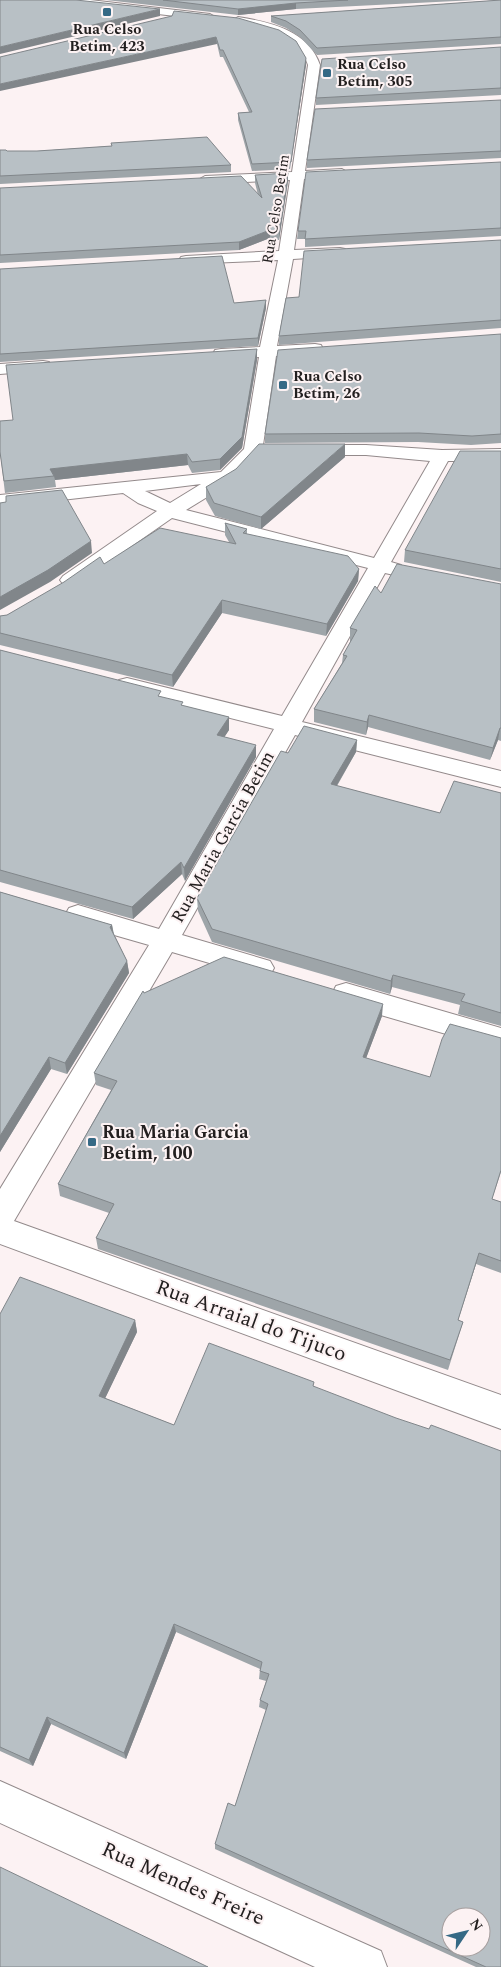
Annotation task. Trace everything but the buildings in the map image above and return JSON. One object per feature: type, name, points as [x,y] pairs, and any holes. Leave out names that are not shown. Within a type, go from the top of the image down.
[{"type":"street","points":[[62,0],[229,19],[277,16]]},
{"type":"street","points":[[158,21],[186,15]]},
{"type":"street","name":"Rua Celso Betim","points":[[229,19],[270,26],[292,35],[318,61],[313,110],[296,176],[286,255],[268,352],[253,450]]},
{"type":"street","points":[[188,181],[355,172]]},
{"type":"street","points":[[168,261],[354,251]]},
{"type":"street","points":[[208,355],[334,348]]},
{"type":"street","points":[[0,369],[62,364]]},
{"type":"street","points":[[58,588],[170,511],[228,476],[253,450],[366,450],[442,456],[501,455]]},
{"type":"street","name":"Rua Maria Garcia Betim","points":[[0,1217],[165,941],[286,724],[442,456]]},
{"type":"street","points":[[0,501],[228,476]]},
{"type":"street","points":[[127,488],[144,499],[170,511],[215,526],[416,574]]},
{"type":"street","points":[[106,680],[501,779]]},
{"type":"street","points":[[55,908],[286,976]]},
{"type":"street","points":[[324,987],[501,1039]]},
{"type":"street","name":"Rua Arraial do Tijuco","points":[[0,1230],[501,1412]]},
{"type":"street","name":"Rua Mendes Freire","points":[[0,1802],[365,1967]]},
{"type":"place","name":"Rua Celso Betim, 423","points":[[107,12]]},
{"type":"place","name":"Rua Celso Betim, 305","points":[[327,73]]},
{"type":"place","name":"Rua Celso Betim, 26","points":[[283,385]]},
{"type":"place","name":"Rua Maria Garcia Betim, 100","points":[[92,1142]]}]
